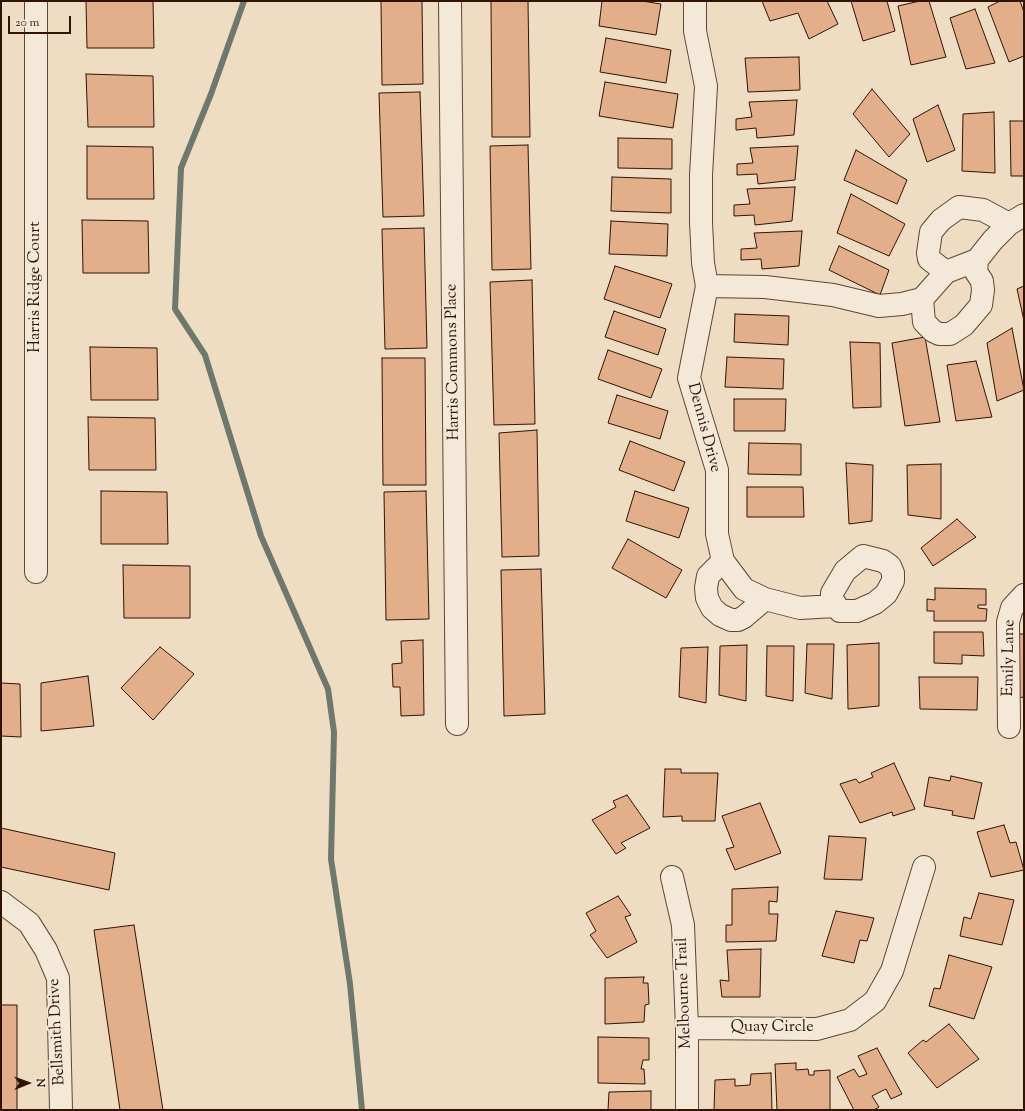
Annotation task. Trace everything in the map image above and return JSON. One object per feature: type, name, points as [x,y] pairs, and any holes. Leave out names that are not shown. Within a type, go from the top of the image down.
[{"type":"street","name":"Harris Ridge Court","points":[[36,1],[36,572]]},
{"type":"street","name":"Harris Commons Place","points":[[450,1],[458,724]]},
{"type":"street","name":"Dennis Drive","points":[[695,1],[695,31],[706,86],[701,175],[701,222],[703,263],[707,286],[690,378],[717,470],[717,534],[723,561],[744,589],[765,600],[800,608],[835,606]]},
{"type":"street","points":[[946,272],[929,259],[928,253],[931,232],[941,220],[959,207],[983,210],[1017,219]]},
{"type":"street","points":[[707,286],[765,287],[833,295],[879,306],[902,304],[922,299],[946,272],[977,260],[993,240],[1017,219]]},
{"type":"street","points":[[922,299],[924,322],[933,331],[939,334],[950,334],[964,325],[980,305],[983,290],[982,282],[976,272],[977,260]]},
{"type":"street","points":[[723,561],[708,576],[706,588],[707,598],[712,608],[720,615],[731,620],[738,620],[744,618],[765,600]]},
{"type":"street","name":"Emily Lane","points":[[1009,727],[1008,622],[1012,608],[1024,595]]},
{"type":"street","name":"Quay Circle","points":[[687,1028],[817,1029],[850,1020],[875,1001],[892,971],[924,867]]},
{"type":"street","name":"Melbourne Trail","points":[[672,876],[683,925],[687,1028],[687,1110]]},
{"type":"street","name":"Bellsmith Drive","points":[[1,902],[29,923],[46,950],[58,978],[61,1110]]},
{"type":"building","points":[[86,1],[153,1],[154,48],[87,48]]},
{"type":"building","points":[[381,1],[422,1],[423,84],[382,85]]},
{"type":"building","points":[[491,1],[528,1],[530,137],[492,137]]},
{"type":"building","points":[[602,1],[642,1],[661,4],[656,35],[599,26]]},
{"type":"building","points":[[762,1],[827,1],[838,24],[809,39],[798,13],[770,21]]},
{"type":"building","points":[[851,1],[887,1],[895,31],[863,41]]},
{"type":"building","points":[[920,1],[929,1],[946,57],[911,65],[898,6]]},
{"type":"building","points":[[1000,1],[1020,1],[1024,12],[1024,56],[1009,62],[988,7]]},
{"type":"building","points":[[975,9],[995,63],[966,69],[950,18]]},
{"type":"building","points":[[606,38],[671,50],[666,83],[600,72]]},
{"type":"building","points":[[799,57],[800,90],[748,92],[745,58]]},
{"type":"building","points":[[86,74],[153,76],[154,127],[88,127]]},
{"type":"building","points":[[605,82],[678,94],[673,128],[599,116]]},
{"type":"building","points":[[872,89],[910,134],[889,157],[853,114]]},
{"type":"building","points":[[420,92],[424,216],[383,217],[379,93]]},
{"type":"building","points":[[797,100],[794,135],[757,138],[756,128],[736,130],[736,119],[752,117],[749,102]]},
{"type":"building","points":[[938,105],[955,150],[927,162],[913,119]]},
{"type":"building","points":[[994,112],[995,173],[962,171],[963,114]]},
{"type":"building","points":[[1010,121],[1024,121],[1024,176],[1011,176]]},
{"type":"building","points":[[618,138],[672,139],[672,169],[618,168]]},
{"type":"building","points":[[528,145],[531,269],[492,270],[490,146]]},
{"type":"building","points":[[87,146],[153,147],[154,199],[87,199]]},
{"type":"building","points":[[798,146],[795,180],[758,184],[757,174],[737,175],[737,164],[753,163],[750,148]]},
{"type":"building","points":[[856,150],[907,180],[897,204],[844,180]]},
{"type":"building","points":[[612,177],[671,179],[671,213],[611,211]]},
{"type":"building","points":[[795,187],[792,221],[755,225],[754,215],[734,216],[734,205],[750,204],[747,189]]},
{"type":"building","points":[[851,194],[905,224],[889,256],[837,233]]},
{"type":"building","points":[[82,220],[148,221],[149,273],[83,273]]},
{"type":"building","points":[[611,221],[668,224],[667,256],[609,254]]},
{"type":"building","points":[[424,228],[427,348],[385,349],[382,229]]},
{"type":"building","points":[[802,231],[799,266],[762,269],[761,259],[741,260],[741,249],[757,248],[754,233]]},
{"type":"building","points":[[839,246],[889,270],[880,295],[829,270]]},
{"type":"building","points":[[615,266],[672,284],[660,318],[604,299]]},
{"type":"building","points":[[532,280],[535,424],[494,425],[490,282]]},
{"type":"building","points":[[1024,286],[1024,321],[1017,289]]},
{"type":"building","points":[[614,311],[666,329],[658,355],[605,337]]},
{"type":"building","points":[[735,314],[789,316],[788,345],[734,342]]},
{"type":"building","points":[[1012,328],[1024,390],[997,401],[987,343]]},
{"type":"building","points":[[925,337],[940,422],[905,426],[892,343]]},
{"type":"building","points":[[850,342],[880,343],[881,407],[853,408]]},
{"type":"building","points":[[90,347],[157,348],[158,400],[91,400]]},
{"type":"building","points":[[608,350],[662,369],[651,398],[598,379]]},
{"type":"building","points":[[727,357],[784,359],[783,389],[725,387]]},
{"type":"building","points":[[382,358],[425,358],[426,485],[383,485]]},
{"type":"building","points":[[976,361],[992,417],[956,421],[947,365]]},
{"type":"building","points":[[617,395],[668,411],[660,439],[608,423]]},
{"type":"building","points":[[734,399],[786,399],[785,431],[734,431]]},
{"type":"building","points":[[88,417],[155,418],[156,470],[89,470]]},
{"type":"building","points":[[537,430],[539,556],[502,557],[499,433]]},
{"type":"building","points":[[630,441],[685,462],[674,491],[619,470]]},
{"type":"building","points":[[749,443],[801,444],[801,475],[748,474]]},
{"type":"building","points":[[846,463],[873,465],[872,521],[849,524]]},
{"type":"building","points":[[941,464],[941,519],[908,515],[907,465]]},
{"type":"building","points":[[747,487],[803,487],[804,517],[747,517]]},
{"type":"building","points":[[101,491],[167,492],[168,544],[101,544]]},
{"type":"building","points":[[426,491],[429,619],[386,620],[384,492]]},
{"type":"building","points":[[635,491],[689,508],[679,538],[626,521]]},
{"type":"building","points":[[957,519],[976,537],[933,566],[921,548]]},
{"type":"building","points":[[628,539],[682,570],[666,598],[612,568]]},
{"type":"building","points":[[123,565],[190,566],[190,618],[124,618]]},
{"type":"building","points":[[541,569],[545,714],[504,716],[501,570]]},
{"type":"building","points":[[935,588],[986,589],[986,605],[978,605],[978,608],[987,609],[986,621],[934,621],[934,611],[927,611],[927,599],[935,600]]},
{"type":"building","points":[[934,632],[983,632],[984,656],[962,655],[962,664],[934,663]]},
{"type":"building","points":[[1017,634],[1024,634],[1024,697],[1017,698]]},
{"type":"building","points":[[423,640],[424,715],[401,716],[400,687],[393,687],[392,664],[402,663],[401,641]]},
{"type":"building","points":[[879,643],[879,706],[848,709],[847,645]]},
{"type":"building","points":[[807,644],[834,644],[832,699],[805,693]]},
{"type":"building","points":[[747,645],[746,701],[719,695],[720,646]]},
{"type":"building","points":[[767,646],[794,646],[793,701],[766,696]]},
{"type":"building","points":[[160,647],[194,674],[153,720],[121,688]]},
{"type":"building","points":[[708,647],[706,703],[679,697],[681,648]]},
{"type":"building","points":[[88,676],[94,726],[41,731],[41,683]]},
{"type":"building","points":[[919,677],[978,677],[977,710],[920,709]]},
{"type":"building","points":[[1,683],[20,684],[21,737],[1,736]]},
{"type":"building","points":[[894,763],[915,809],[893,816],[892,812],[860,823],[840,784],[856,779],[859,783],[873,777],[871,773]]},
{"type":"building","points":[[665,769],[681,769],[681,773],[718,773],[715,821],[682,821],[682,816],[663,817]]},
{"type":"building","points":[[951,776],[982,783],[974,819],[952,815],[953,811],[924,806],[929,777],[950,781]]},
{"type":"building","points":[[627,795],[650,828],[621,843],[626,848],[616,854],[592,820],[616,807],[613,801]]},
{"type":"building","points":[[760,803],[781,853],[735,870],[726,849],[734,847],[722,816]]},
{"type":"building","points":[[1004,825],[1010,843],[1016,842],[1024,870],[991,877],[977,832]]},
{"type":"building","points":[[1,828],[115,853],[109,890],[1,867]]},
{"type":"building","points":[[829,836],[866,838],[862,880],[824,879]]},
{"type":"building","points":[[778,887],[777,902],[769,901],[769,914],[778,914],[776,941],[726,942],[726,925],[732,925],[732,889]]},
{"type":"building","points":[[979,893],[1014,900],[1002,945],[960,936],[964,917],[971,919]]},
{"type":"building","points":[[618,896],[631,915],[625,917],[637,942],[607,958],[590,935],[596,931],[586,913]]},
{"type":"building","points":[[836,911],[874,918],[867,941],[860,940],[854,963],[822,956]]},
{"type":"building","points":[[134,925],[163,1110],[120,1110],[94,930]]},
{"type":"building","points":[[761,949],[760,997],[722,997],[720,980],[729,981],[727,950]]},
{"type":"building","points":[[949,955],[992,967],[974,1019],[929,1006],[934,988],[940,989]]},
{"type":"building","points":[[644,977],[643,983],[648,983],[649,1004],[645,1005],[644,1022],[605,1024],[605,978]]},
{"type":"building","points":[[1,1005],[17,1005],[17,1110],[1,1110]]},
{"type":"building","points":[[949,1024],[979,1059],[937,1088],[908,1053],[923,1040],[926,1042]]},
{"type":"building","points":[[598,1037],[649,1038],[649,1060],[643,1060],[641,1069],[644,1069],[645,1084],[598,1083]]},
{"type":"building","points":[[877,1048],[902,1094],[891,1099],[886,1089],[872,1096],[879,1107],[874,1110],[854,1110],[837,1077],[854,1069],[859,1077],[867,1074],[858,1056]]},
{"type":"building","points":[[796,1063],[796,1070],[808,1069],[809,1075],[814,1075],[814,1071],[830,1070],[830,1110],[777,1110],[775,1064]]},
{"type":"building","points":[[771,1073],[772,1110],[714,1110],[715,1080],[735,1079],[735,1086],[750,1085],[751,1074]]},
{"type":"building","points":[[651,1091],[651,1110],[608,1110],[609,1092]]},
{"type":"waterway","points":[[244,1],[211,94],[181,168],[175,309],[205,355],[261,536],[328,689],[334,732],[331,859],[350,984],[362,1110]]}]
